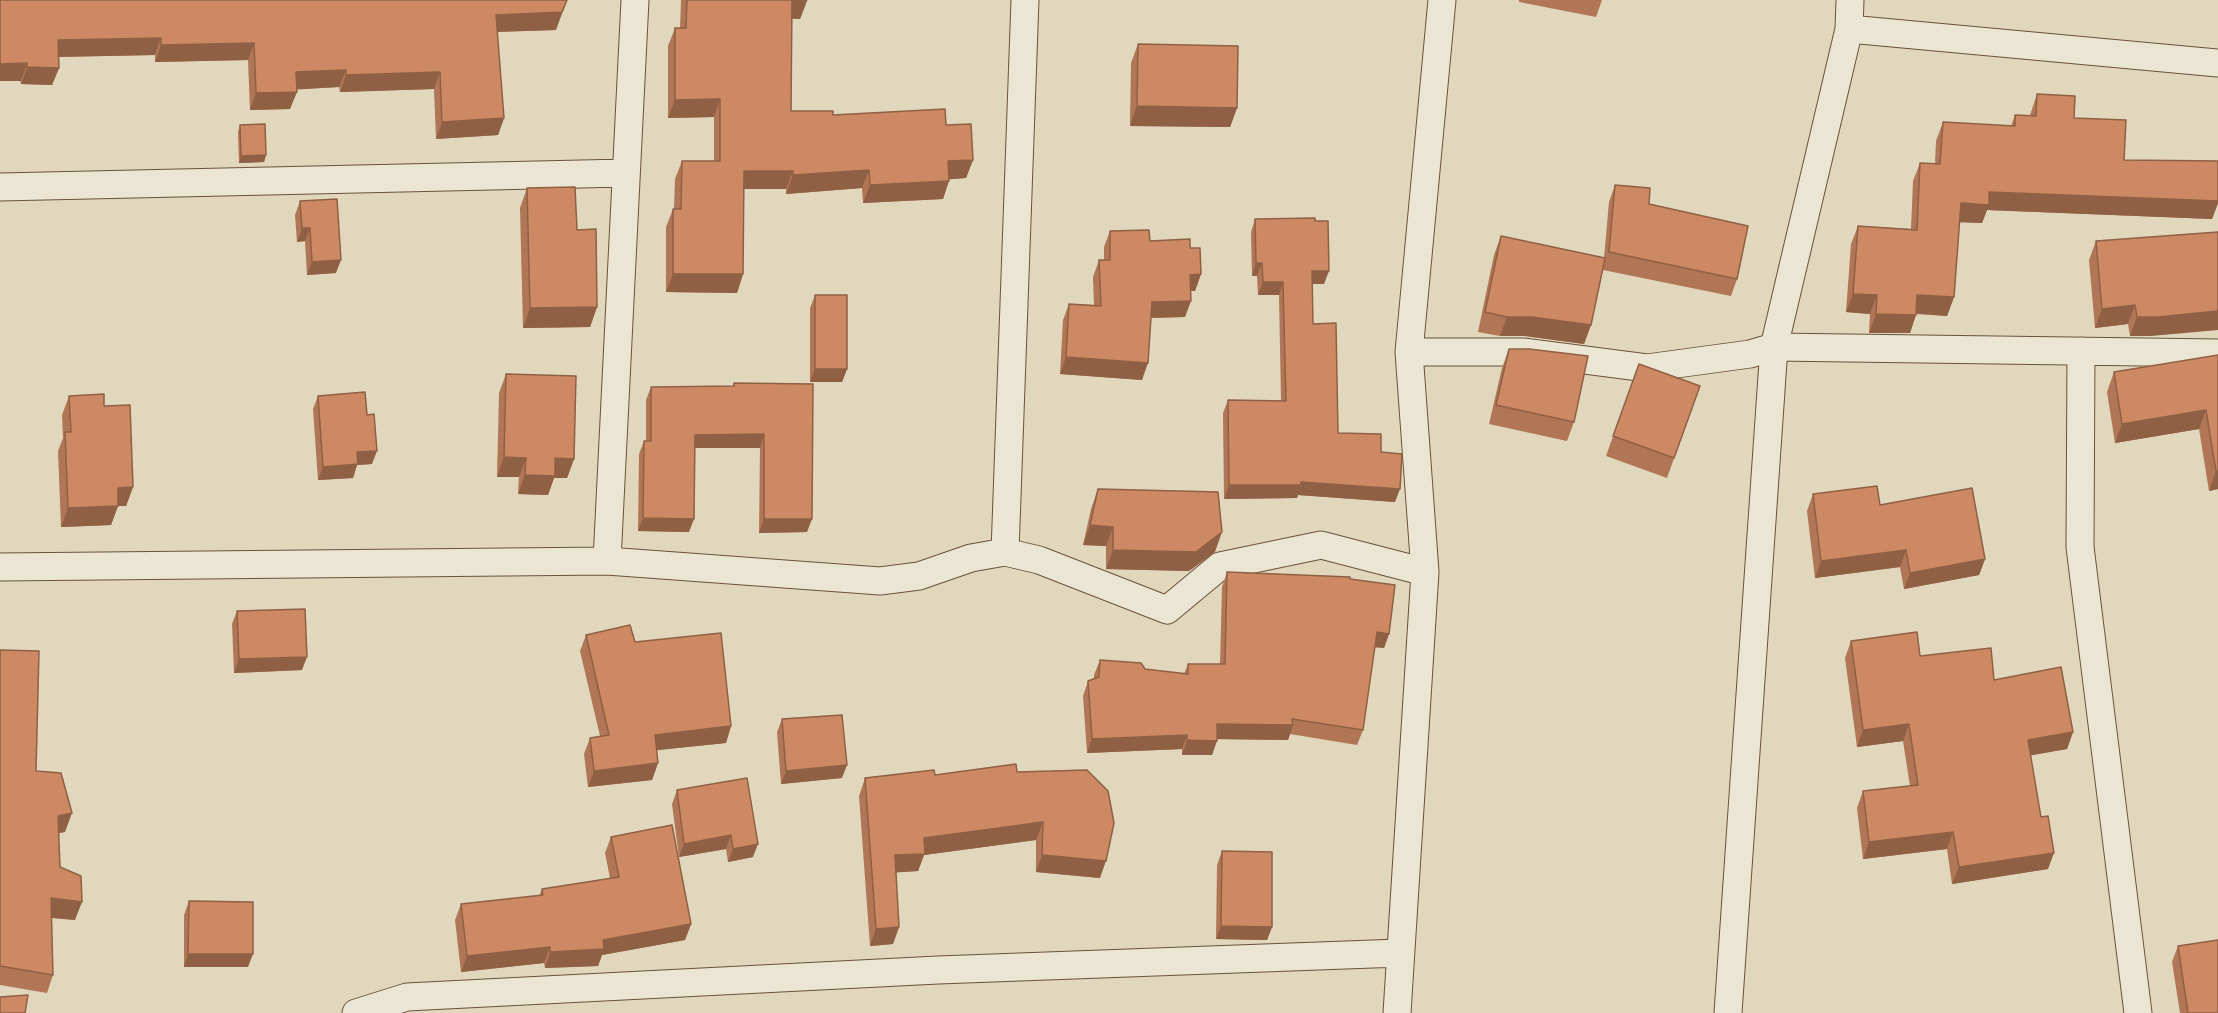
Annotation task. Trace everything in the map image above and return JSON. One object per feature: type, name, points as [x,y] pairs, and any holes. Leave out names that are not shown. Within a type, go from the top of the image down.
[{"type":"street","points":[[607,561],[635,0]]},
{"type":"street","points":[[1005,552],[1025,0]]},
{"type":"street","points":[[1397,1013],[1425,572],[1409,352],[1442,0]]},
{"type":"street","points":[[1728,1013],[1774,346],[1849,29],[1850,0]]},
{"type":"street","points":[[1849,29],[2218,63]]},
{"type":"street","points":[[0,187],[626,173]]},
{"type":"street","points":[[1409,352],[1523,352],[1647,368],[1750,354],[1774,346],[2218,353]]},
{"type":"street","points":[[2081,351],[2080,547],[2138,1013]]},
{"type":"street","points":[[0,567],[607,561],[880,581],[920,576],[971,558],[1005,552],[1040,560],[1167,610],[1220,566],[1321,544],[1425,572]]},
{"type":"street","points":[[356,1013],[407,997],[938,970],[1400,953]]},
{"type":"building","points":[[0,0],[567,0],[562,12],[496,15],[504,118],[442,122],[440,72],[346,75],[346,70],[296,72],[297,92],[256,93],[254,43],[161,45],[161,38],[58,40],[59,68],[27,67],[27,63],[0,64]]},
{"type":"building","points":[[687,0],[792,0],[791,111],[833,111],[833,115],[945,109],[946,125],[971,124],[973,160],[948,161],[949,181],[870,185],[869,170],[793,175],[793,171],[744,171],[743,274],[673,274],[673,209],[681,209],[682,161],[720,161],[720,99],[675,100],[675,28],[686,28]]},
{"type":"building","points":[[1138,44],[1238,46],[1237,108],[1137,106]]},
{"type":"building","points":[[2037,94],[2075,96],[2074,118],[2126,120],[2124,160],[2218,161],[2218,201],[1989,192],[1989,205],[1961,203],[1954,297],[1917,295],[1916,315],[1876,314],[1877,295],[1853,294],[1858,226],[1917,230],[1920,163],[1940,164],[1943,122],[2015,126],[2015,115],[2036,116]]},
{"type":"building","points":[[265,124],[266,155],[241,156],[240,125]]},
{"type":"building","points":[[1615,185],[1650,188],[1649,204],[1748,226],[1737,279],[1609,252]]},
{"type":"building","points":[[575,187],[577,230],[596,229],[597,307],[530,308],[527,188]]},
{"type":"building","points":[[337,199],[341,260],[312,262],[310,228],[302,228],[300,201]]},
{"type":"building","points":[[1315,218],[1315,221],[1328,221],[1329,271],[1312,271],[1313,324],[1336,323],[1338,433],[1381,434],[1381,452],[1402,454],[1400,489],[1301,482],[1301,485],[1229,485],[1228,400],[1286,401],[1283,282],[1263,282],[1262,263],[1256,263],[1255,219]]},
{"type":"building","points":[[1149,230],[1150,241],[1190,239],[1190,248],[1200,248],[1201,274],[1190,275],[1191,301],[1152,302],[1148,363],[1066,357],[1069,304],[1101,306],[1099,260],[1110,260],[1110,231]]},
{"type":"building","points":[[2218,232],[2218,311],[2137,317],[2135,305],[2102,309],[2096,241]]},
{"type":"building","points":[[1501,236],[1605,258],[1591,325],[1532,317],[1507,317],[1485,312]]},
{"type":"building","points":[[815,295],[847,295],[847,369],[815,369]]},
{"type":"building","points":[[1509,349],[1588,356],[1574,422],[1496,405]]},
{"type":"building","points":[[2218,355],[2218,471],[2216,471],[2206,410],[2122,424],[2114,372]]},
{"type":"building","points":[[1639,364],[1700,386],[1674,458],[1613,436]]},
{"type":"building","points":[[506,374],[576,376],[574,459],[555,458],[555,476],[525,475],[526,458],[504,457]]},
{"type":"building","points":[[734,383],[813,384],[812,519],[764,519],[764,434],[695,435],[694,519],[643,518],[644,441],[651,441],[651,387],[734,386]]},
{"type":"building","points":[[365,392],[367,415],[374,414],[377,451],[357,452],[358,464],[323,467],[318,396]]},
{"type":"building","points":[[104,394],[104,406],[130,405],[133,487],[118,488],[118,506],[68,508],[65,432],[71,432],[69,396]]},
{"type":"building","points":[[1877,486],[1880,505],[1972,488],[1985,559],[1910,573],[1906,550],[1821,561],[1813,494]]},
{"type":"building","points":[[1098,489],[1218,492],[1222,532],[1196,552],[1113,550],[1113,527],[1090,525]]},
{"type":"building","points":[[1227,572],[1350,577],[1350,579],[1395,585],[1389,634],[1377,632],[1363,730],[1292,719],[1293,725],[1217,724],[1217,741],[1187,740],[1187,735],[1092,739],[1088,681],[1099,677],[1100,660],[1141,663],[1145,669],[1188,674],[1188,664],[1225,664]]},
{"type":"building","points":[[305,609],[307,657],[239,659],[237,611]]},
{"type":"building","points":[[630,625],[635,642],[721,633],[731,726],[655,735],[658,763],[594,771],[590,738],[609,735],[586,635]]},
{"type":"building","points":[[1917,632],[1920,656],[1991,648],[1994,680],[2061,667],[2073,732],[2028,740],[2041,817],[2048,816],[2054,853],[1959,867],[1953,832],[1869,842],[1863,791],[1918,785],[1909,724],[1863,730],[1851,641]]},
{"type":"building","points":[[0,650],[39,651],[36,771],[61,773],[72,813],[58,816],[60,867],[81,876],[82,902],[51,898],[53,975],[0,966]]},
{"type":"building","points":[[842,715],[847,765],[786,771],[782,719]]},
{"type":"building","points":[[1016,764],[1017,772],[1087,770],[1108,791],[1114,823],[1106,861],[1042,855],[1043,822],[924,838],[925,854],[895,855],[899,927],[876,929],[865,778],[934,770],[935,775]]},
{"type":"building","points":[[747,778],[758,844],[733,849],[731,835],[684,844],[677,790]]},
{"type":"building","points":[[672,825],[691,924],[603,940],[604,949],[550,952],[550,947],[467,956],[461,904],[543,895],[542,889],[619,877],[611,837]]},
{"type":"building","points":[[1222,851],[1272,852],[1272,927],[1221,926]]},
{"type":"building","points":[[189,901],[253,902],[253,954],[188,954]]},
{"type":"building","points":[[2218,940],[2218,1013],[2188,1013],[2178,946]]},
{"type":"building","points":[[28,995],[25,1013],[0,1013],[0,997]]}]
